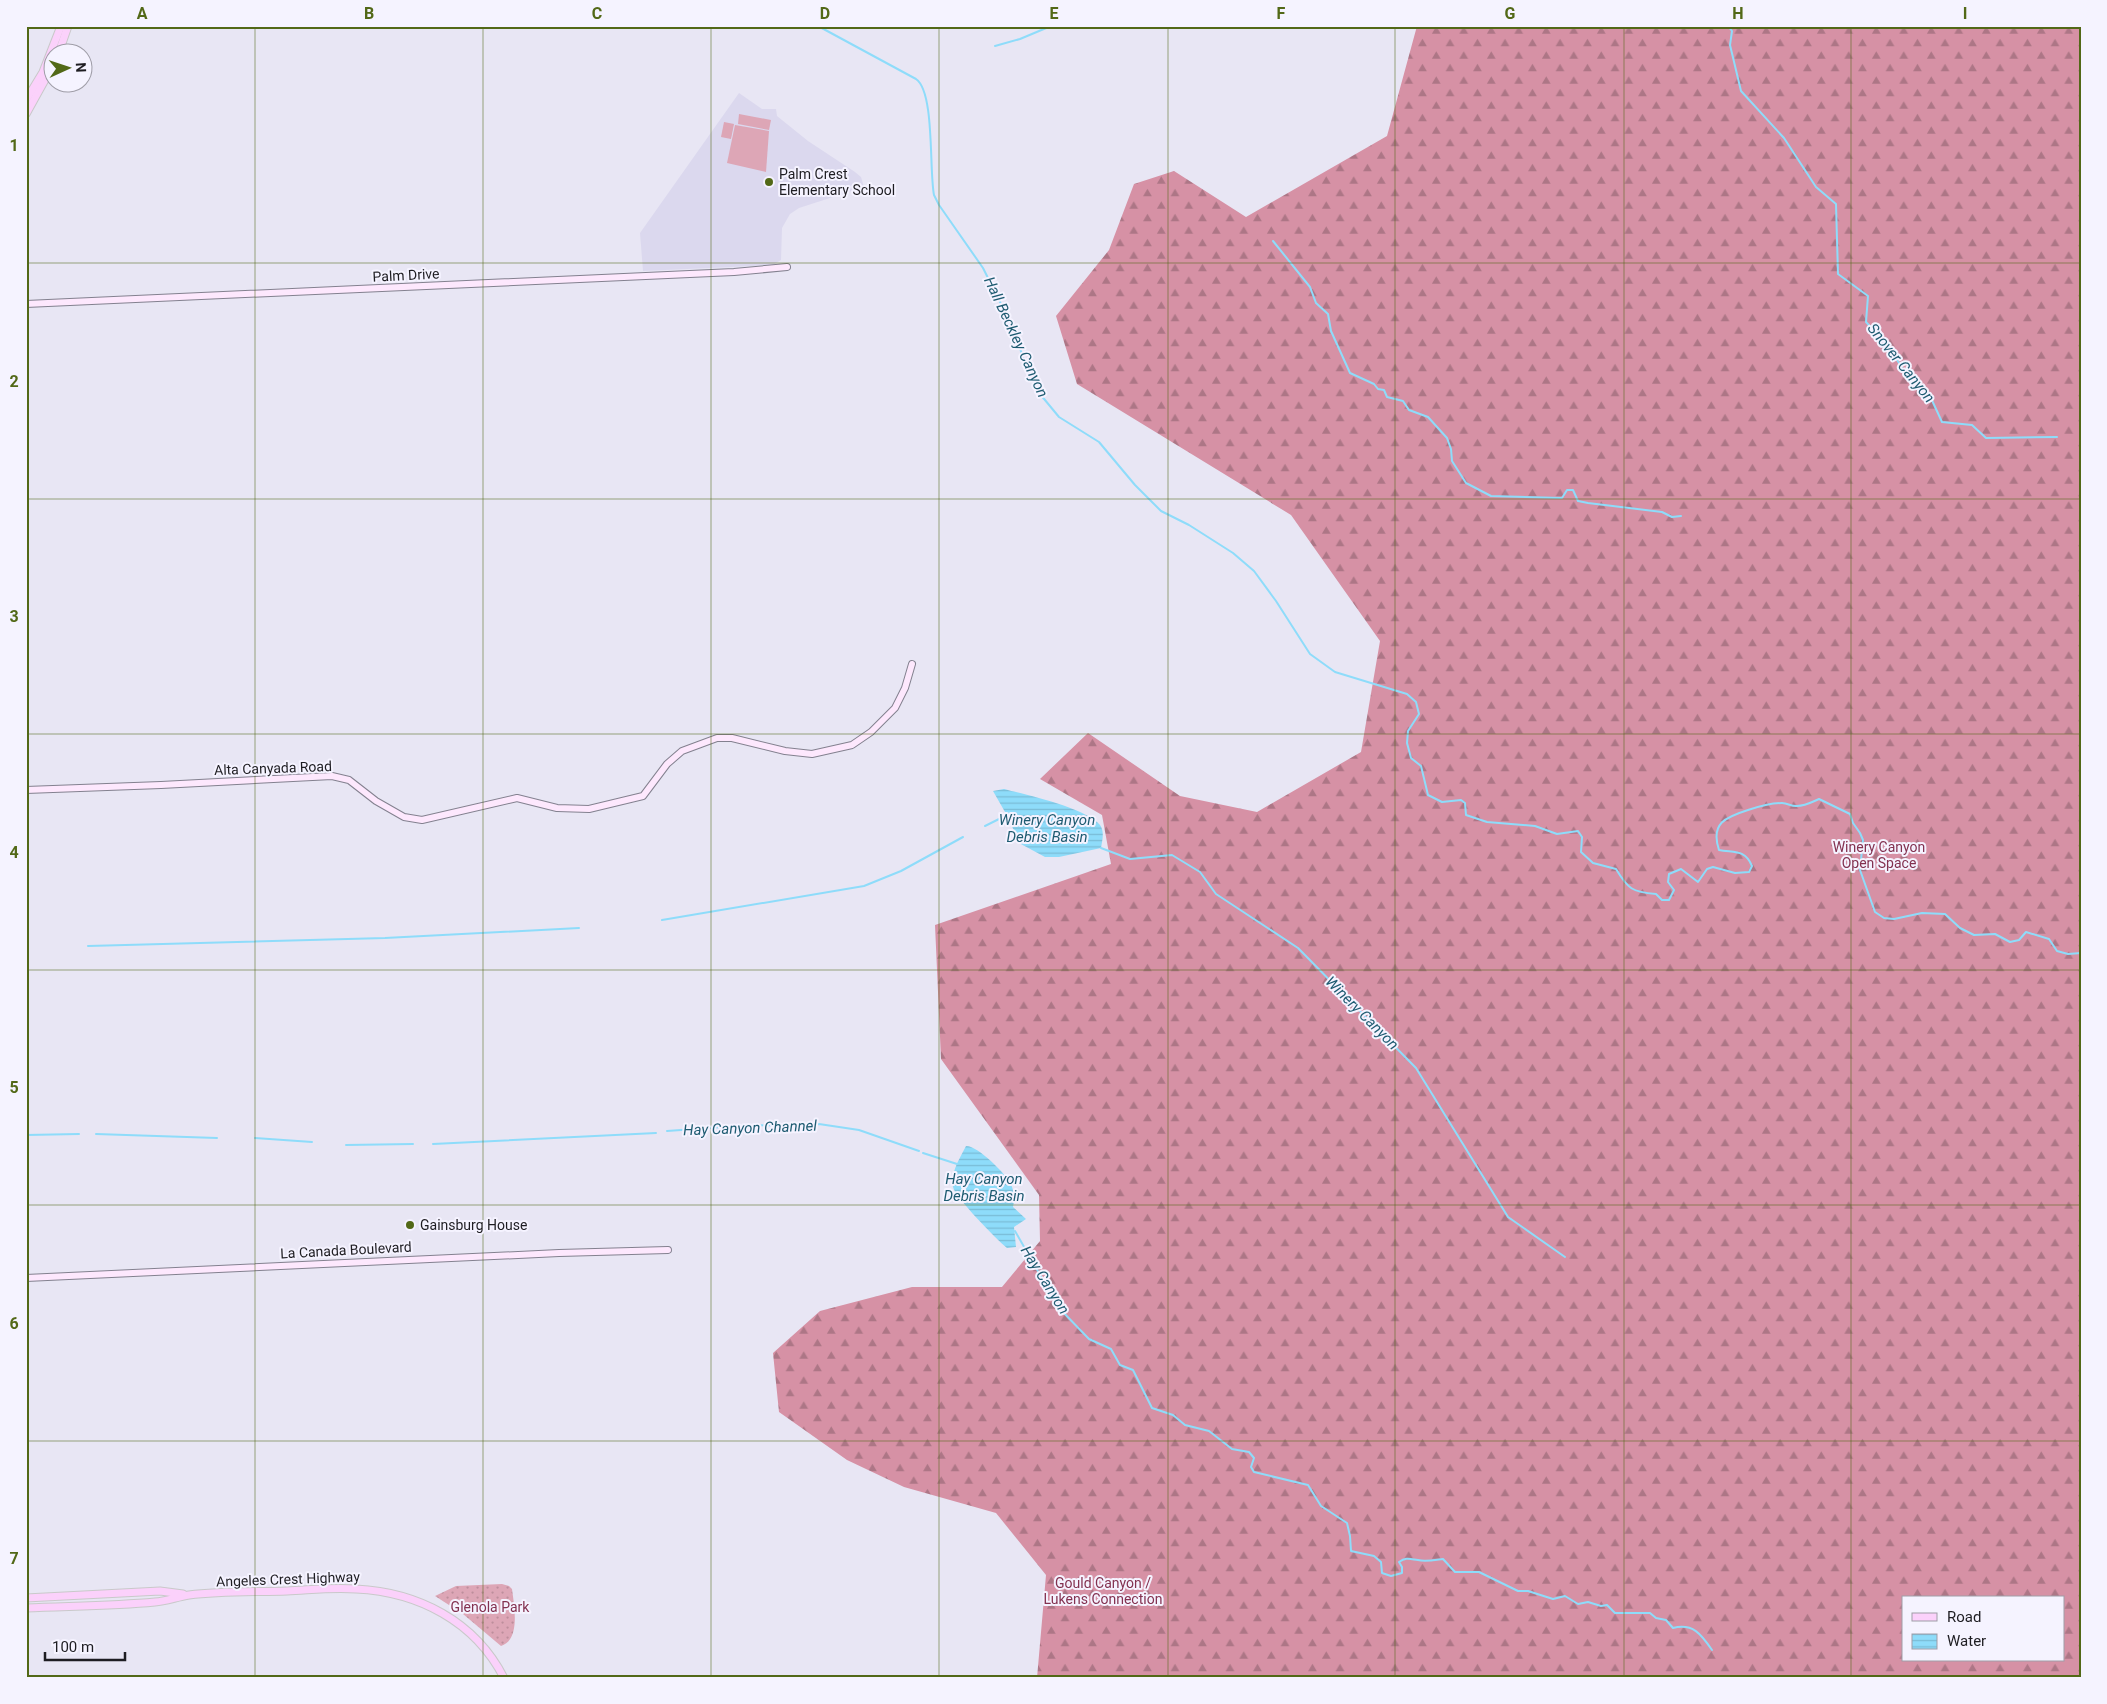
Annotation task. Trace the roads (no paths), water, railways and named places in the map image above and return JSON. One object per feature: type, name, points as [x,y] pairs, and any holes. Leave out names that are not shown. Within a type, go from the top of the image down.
[{"type":"main road","points":[[26,100],[42,72],[61,26]]},
{"type":"main road","points":[[62,42],[68,26]]},
{"type":"main road","points":[[26,114],[42,85]]},
{"type":"main road","name":"Angeles Crest Highway","points":[[26,1608],[157,1602],[188,1595],[347,1588],[386,1592],[422,1602],[462,1625],[479,1641],[494,1660],[504,1678]]},
{"type":"main road","name":"Angeles Crest Highway","points":[[26,1598],[160,1591],[188,1595]]},
{"type":"street","name":"Palm Drive","points":[[26,304],[734,272],[787,267]]},
{"type":"street","name":"Alta Canyada Road","points":[[26,790],[332,776],[349,780],[376,802],[404,816],[422,820],[517,798],[557,808],[588,809],[642,796],[667,764],[682,751],[716,738],[732,738],[785,751],[812,754],[852,745],[871,732],[894,708],[905,688],[912,664]]},
{"type":"street","name":"La Canada Boulevard","points":[[26,1278],[550,1253],[668,1250]]},
{"type":"water","name":"Winery Canyon Debris Basin","points":[[1004,789],[1070,808],[1093,819],[1100,825],[1102,831],[1101,848],[1059,857],[1045,857],[1019,843],[1009,819],[993,791]]},
{"type":"water","name":"Hay Canyon Debris Basin","points":[[966,1146],[984,1155],[1011,1184],[1014,1195],[1013,1207],[1026,1219],[1014,1227],[1016,1247],[1007,1248],[977,1218],[955,1192],[952,1182],[953,1176]]},
{"type":"waterway","name":"Hall Beckley Canyon","points":[[818,26],[916,79],[922,87],[929,115],[934,195],[983,268],[1015,332],[1024,361],[1040,394],[1059,417],[1099,442],[1135,485],[1161,511],[1189,525],[1233,553],[1254,571],[1310,654],[1335,672],[1407,694],[1416,702],[1419,714],[1408,731],[1407,743],[1411,758],[1421,766],[1428,795],[1442,802],[1461,800],[1465,803],[1466,815],[1487,822],[1535,826],[1557,834],[1578,831],[1582,837],[1581,852],[1593,863],[1616,869],[1631,888],[1641,892],[1656,894],[1662,900],[1669,900],[1674,890],[1668,882],[1669,874],[1681,869],[1698,882],[1707,869],[1713,867],[1735,873],[1749,872],[1752,866],[1742,854],[1719,850],[1717,833],[1718,827],[1722,822],[1733,815],[1765,805],[1782,803],[1800,806],[1819,799],[1850,814],[1863,840],[1860,870],[1875,912],[1884,918],[1894,919],[1922,913],[1945,914],[1960,928],[1974,935],[1995,934],[2010,942],[2019,940],[2026,932],[2049,939],[2057,951],[2068,954],[2081,953]]},
{"type":"waterway","points":[[995,46],[1020,39],[1051,26]]},
{"type":"waterway","name":"Snover Canyon","points":[[1728,26],[1732,31],[1730,45],[1741,91],[1784,138],[1816,187],[1836,204],[1838,274],[1868,296],[1866,322],[1889,347],[1907,376],[1930,396],[1942,422],[1972,425],[1986,438],[2057,437]]},
{"type":"waterway","points":[[1273,241],[1310,287],[1316,303],[1328,314],[1331,331],[1350,373],[1374,384],[1378,389],[1384,390],[1387,397],[1403,401],[1409,410],[1428,417],[1447,438],[1451,449],[1452,461],[1466,483],[1491,496],[1562,498],[1567,490],[1573,490],[1578,501],[1662,512],[1672,517],[1681,516]]},
{"type":"waterway","points":[[985,826],[1007,815]]},
{"type":"waterway","points":[[662,920],[864,886],[901,871],[963,837]]},
{"type":"waterway","name":"Winery Canyon","points":[[1101,848],[1130,859],[1172,855],[1200,872],[1216,894],[1298,948],[1416,1068],[1508,1217],[1565,1257]]},
{"type":"waterway","points":[[88,946],[385,938],[579,928]]},
{"type":"waterway","name":"Hay Canyon Channel","points":[[667,1131],[737,1126],[819,1124],[859,1130],[919,1151]]},
{"type":"waterway","points":[[433,1144],[656,1133]]},
{"type":"waterway","points":[[26,1135],[79,1134]]},
{"type":"waterway","points":[[96,1134],[217,1138]]},
{"type":"waterway","points":[[255,1138],[312,1142]]},
{"type":"waterway","points":[[346,1145],[413,1144]]},
{"type":"waterway","name":"Hay Canyon Channel","points":[[923,1153],[957,1164]]},
{"type":"waterway","name":"Hay Canyon","points":[[1015,1231],[1059,1308],[1089,1339],[1111,1349],[1120,1365],[1133,1370],[1152,1408],[1173,1415],[1185,1425],[1209,1431],[1232,1449],[1249,1452],[1254,1458],[1251,1467],[1254,1472],[1308,1485],[1321,1506],[1347,1523],[1351,1551],[1374,1556],[1381,1562],[1382,1573],[1391,1576],[1402,1573],[1402,1567],[1399,1562],[1401,1560],[1430,1561],[1443,1559],[1455,1572],[1479,1572],[1518,1591],[1528,1591],[1553,1599],[1565,1596],[1578,1604],[1588,1602],[1601,1606],[1607,1605],[1615,1613],[1650,1613],[1656,1618],[1666,1620],[1673,1628],[1686,1627],[1696,1631],[1712,1650]]},
{"type":"place","name":"Palm Crest Elementary School","points":[[769,182]]},
{"type":"place","name":"Gainsburg House","points":[[410,1225]]},
{"type":"park label","name":"Winery Canyon Open Space","points":[[1879,856]]},
{"type":"park label","name":"Gould Canyon / Lukens Connection","points":[[1103,1592]]},
{"type":"park label","name":"Glenola Park","points":[[490,1607]]}]
